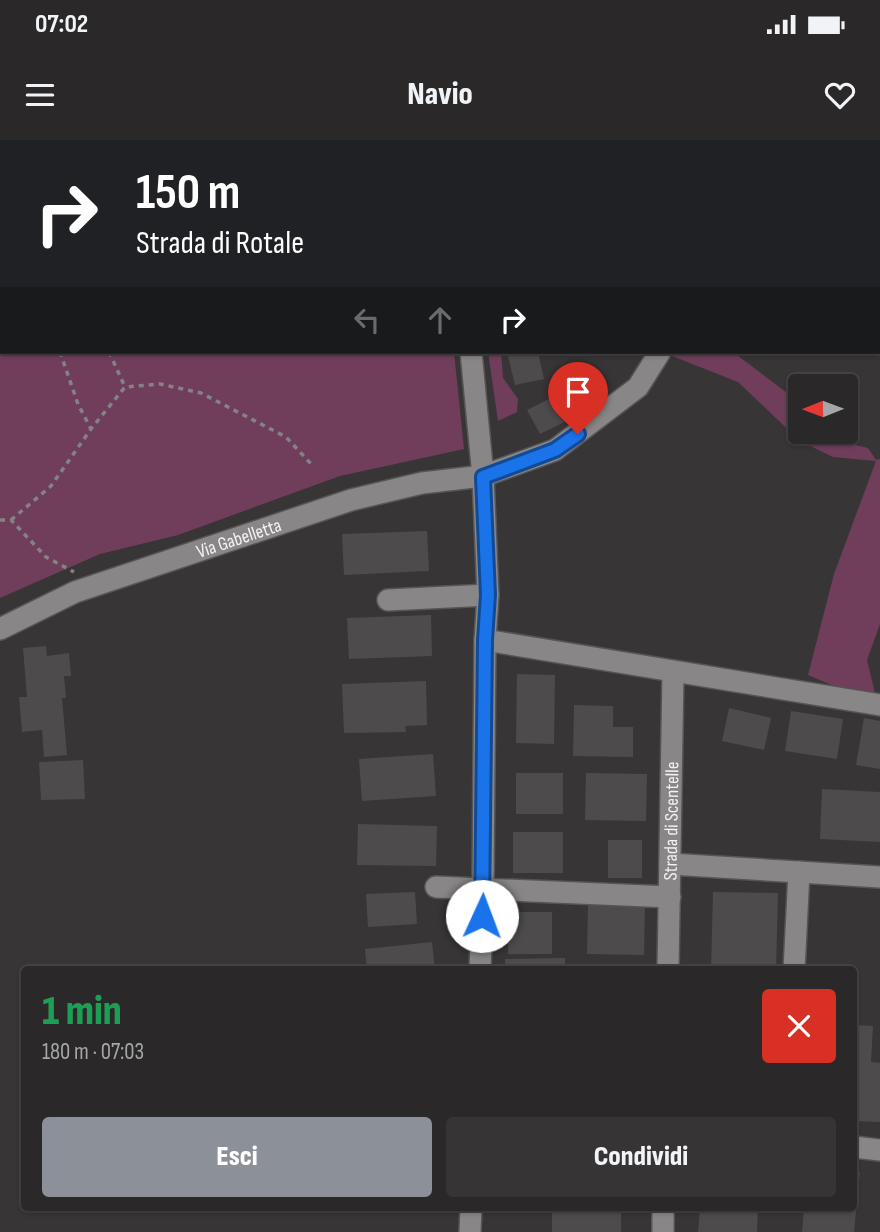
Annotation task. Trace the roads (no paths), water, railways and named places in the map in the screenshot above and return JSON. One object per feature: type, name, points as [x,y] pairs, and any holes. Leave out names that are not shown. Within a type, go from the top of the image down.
[{"type":"street","points":[[471,354],[483,477],[488,595],[480,966]]},
{"type":"street","name":"Via Gabelletta","points":[[0,629],[75,592],[351,500],[422,483],[483,477],[555,450],[638,387],[659,354]]},
{"type":"street","points":[[388,600],[488,595]]},
{"type":"street","points":[[485,640],[880,705]]},
{"type":"street","name":"Strada di Scentelle","points":[[668,966],[673,673]]},
{"type":"street","points":[[670,864],[880,877]]},
{"type":"street","points":[[794,966],[799,872]]},
{"type":"street","points":[[436,887],[670,897]]},
{"type":"street","points":[[857,1147],[880,1150]]},
{"type":"street","points":[[470,1232],[471,1211]]},
{"type":"street","points":[[663,1211],[663,1232]]}]
